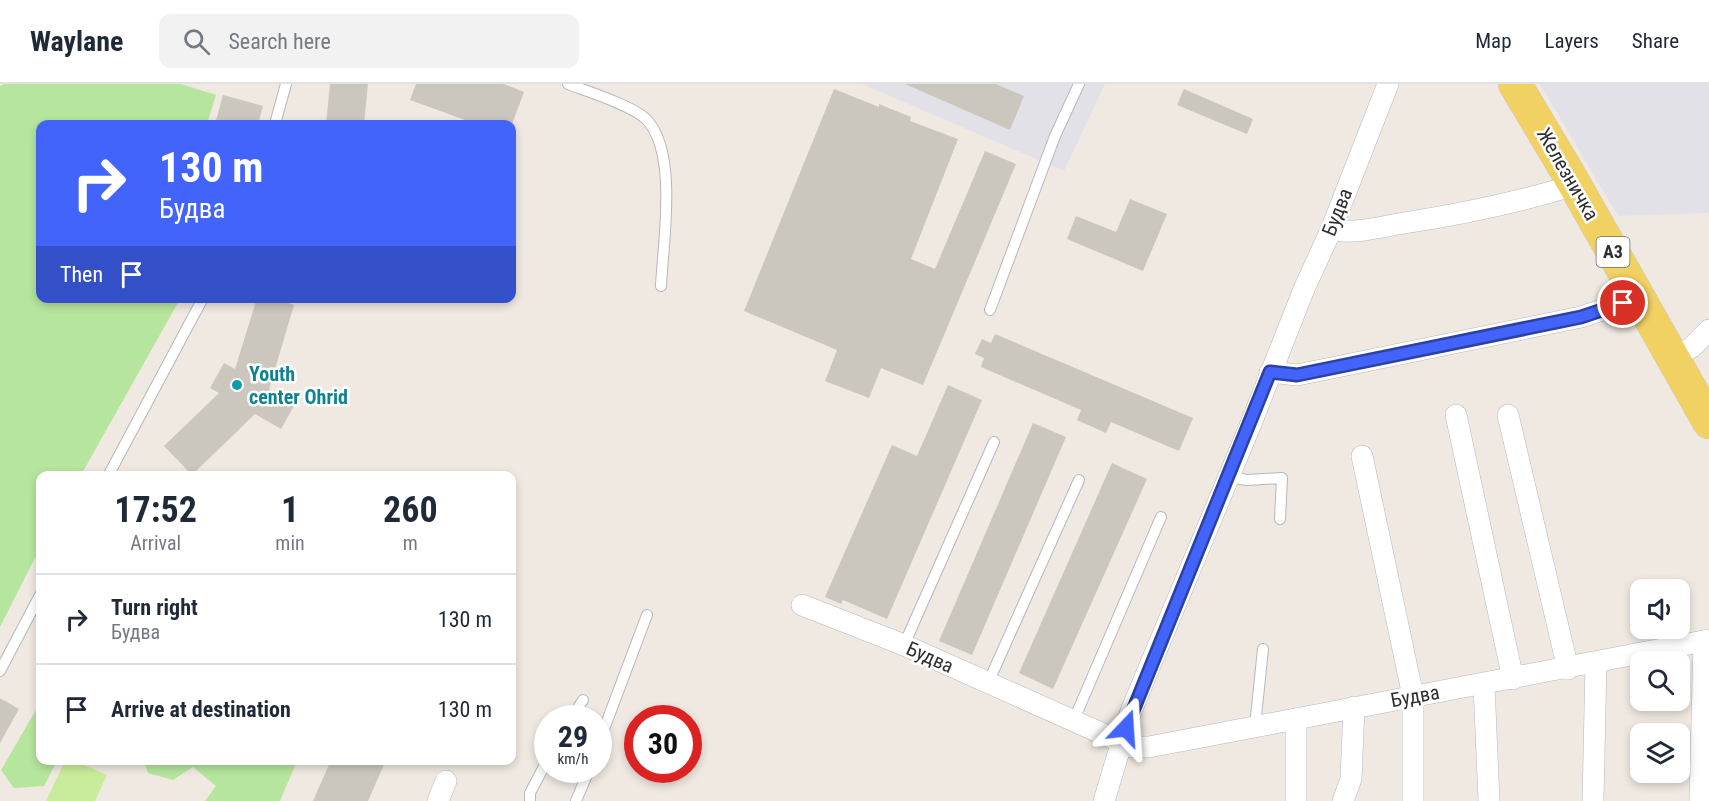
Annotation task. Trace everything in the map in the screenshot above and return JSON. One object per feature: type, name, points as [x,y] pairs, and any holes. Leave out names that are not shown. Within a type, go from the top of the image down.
[{"type":"main road","name":"Железничка","points":[[1515,84],[1637,294],[1691,345],[1709,422]]},
{"type":"main road","name":"Железничка","points":[[1540,84],[1586,159],[1709,376]]},
{"type":"street","name":"Будва","points":[[1104,801],[1117,765],[1120,744],[1131,711],[1229,477],[1304,289],[1331,230],[1388,84]]},
{"type":"street","points":[[1331,230],[1349,232],[1432,219],[1575,185]]},
{"type":"street","points":[[1270,372],[1297,375],[1581,317],[1623,303],[1637,294]]},
{"type":"street","points":[[1456,415],[1514,679]]},
{"type":"street","points":[[1508,415],[1568,669]]},
{"type":"street","points":[[1362,456],[1413,696],[1413,801]]},
{"type":"street","name":"Будва","points":[[802,605],[904,645],[1120,744],[1149,747],[1707,641]]},
{"type":"street","points":[[1700,801],[1707,641]]},
{"type":"street","points":[[1593,801],[1596,663]]},
{"type":"street","points":[[1484,685],[1489,801]]},
{"type":"street","points":[[1343,801],[1351,779],[1354,707]]},
{"type":"street","points":[[1296,719],[1296,801]]},
{"type":"street","points":[[438,801],[447,782]]},
{"type":"lane","points":[[276,120],[286,84]]},
{"type":"lane","points":[[568,84],[621,105],[647,120],[664,154],[666,186],[661,286]]},
{"type":"lane","points":[[990,310],[1055,136],[1079,84]]},
{"type":"lane","points":[[111,471],[200,303]]},
{"type":"lane","points":[[904,645],[994,442]]},
{"type":"lane","points":[[1229,477],[1247,480],[1282,478],[1280,519]]},
{"type":"lane","points":[[988,683],[1079,480]]},
{"type":"lane","points":[[1073,722],[1161,517]]},
{"type":"lane","points":[[0,671],[36,603]]},
{"type":"lane","points":[[612,708],[647,615]]},
{"type":"lane","points":[[1255,726],[1263,649]]},
{"type":"lane","points":[[580,705],[583,700]]},
{"type":"lane","points":[[530,801],[530,794],[536,783]]},
{"type":"lane","points":[[576,801],[584,783]]},
{"type":"shaded area","points":[[862,84],[1105,84],[1064,171]]},
{"type":"shaded area","points":[[1540,84],[1709,84],[1709,213],[1618,216]]},
{"type":"green space","points":[[5,84],[181,84],[216,95],[208,120],[36,120],[36,303],[178,303],[83,471],[36,471],[36,556],[0,627],[0,86]]},
{"type":"green space","points":[[36,710],[36,765],[55,765],[44,786],[14,788],[1,770]]},
{"type":"green space","points":[[63,765],[84,765],[107,775],[95,801],[46,801]]},
{"type":"green space","points":[[146,765],[295,765],[280,801],[205,801],[216,786],[193,767],[173,780],[148,773]]},
{"type":"building","points":[[330,84],[368,84],[364,120],[326,120]]},
{"type":"building","points":[[416,84],[504,84],[524,92],[514,120],[465,120],[410,100]]},
{"type":"building","points":[[905,84],[996,84],[1024,96],[1010,130]]},
{"type":"building","points":[[834,89],[879,107],[879,104],[911,117],[910,121],[958,139],[911,259],[935,269],[985,151],[1016,164],[923,385],[881,368],[869,398],[825,381],[837,350],[744,311]]},
{"type":"building","points":[[1184,89],[1253,119],[1247,134],[1177,105]]},
{"type":"building","points":[[223,95],[263,106],[259,120],[216,120]]},
{"type":"building","points":[[1130,199],[1167,214],[1143,271],[1067,239],[1076,216],[1116,232]]},
{"type":"building","name":"Youth center Ohrid","points":[[255,303],[294,305],[269,389],[295,404],[281,429],[255,414],[196,471],[188,471],[164,446],[219,393],[210,388],[224,363],[235,369]]},
{"type":"building","points":[[995,334],[1193,418],[1179,451],[1111,422],[1106,433],[1077,420],[1081,410],[981,367],[984,358],[975,354],[982,339],[991,343]]},
{"type":"building","points":[[948,385],[982,400],[887,619],[843,600],[841,604],[825,597],[892,445],[917,456]]},
{"type":"building","points":[[1033,423],[1066,437],[972,655],[939,641]]},
{"type":"building","points":[[1112,463],[1147,479],[1053,689],[1019,673]]},
{"type":"building","points":[[0,698],[19,709],[0,743]]},
{"type":"building","points":[[329,765],[384,765],[368,801],[313,801]]},
{"type":"place","name":"Youth center Ohrid","points":[[237,385]]},
{"type":"route","points":[[1126,728],[1270,372],[1297,375],[1581,317],[1623,303]]}]
